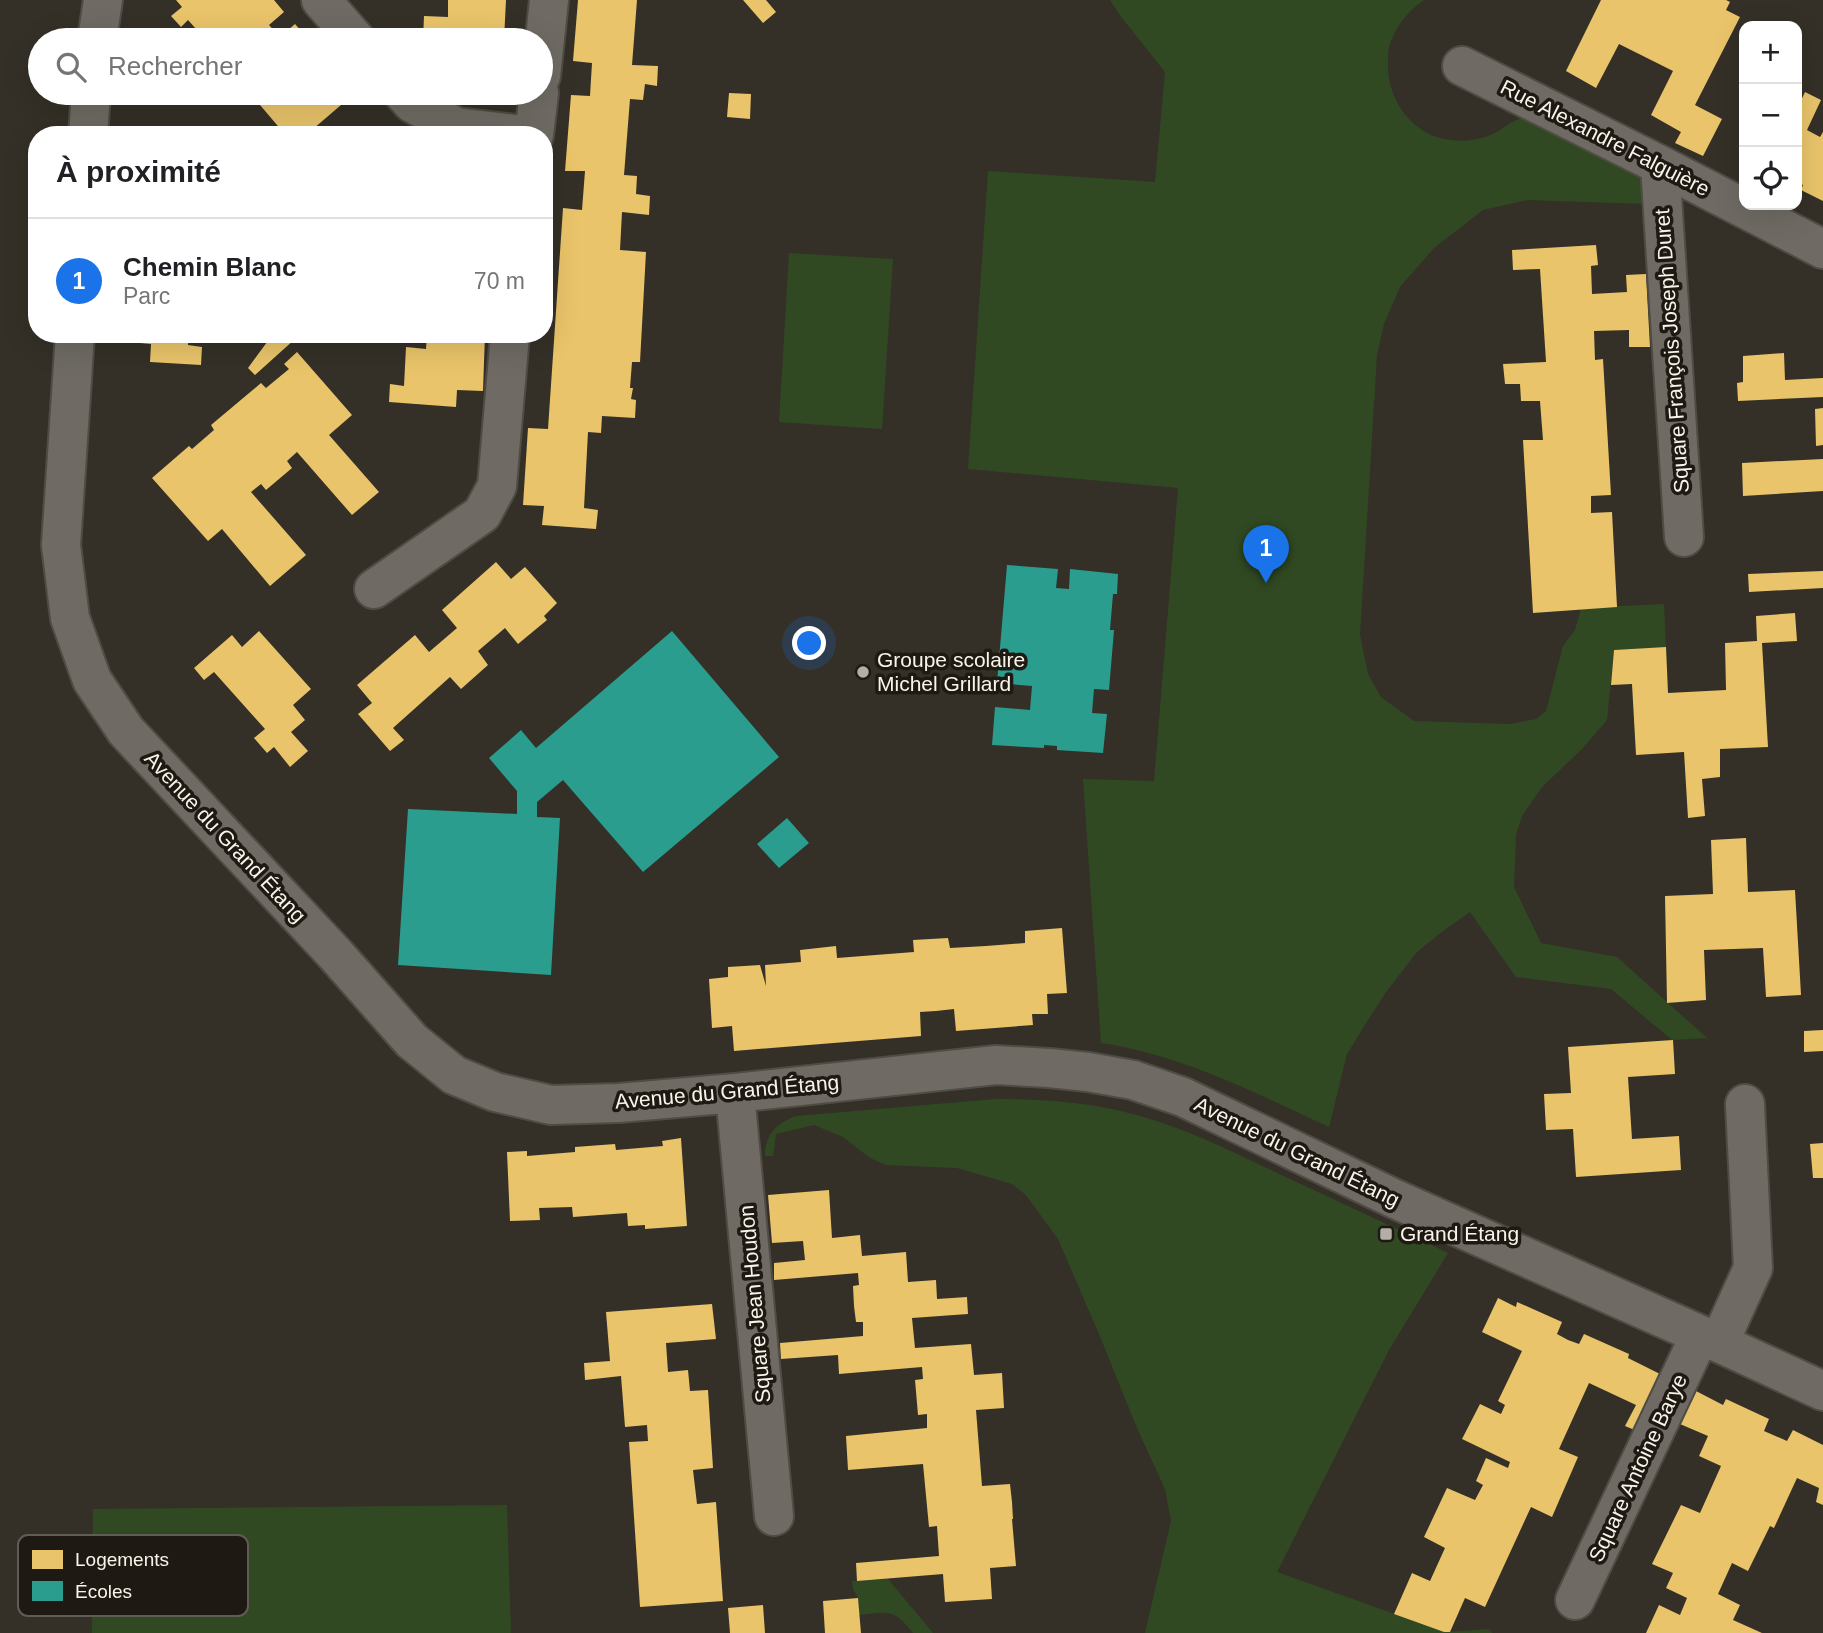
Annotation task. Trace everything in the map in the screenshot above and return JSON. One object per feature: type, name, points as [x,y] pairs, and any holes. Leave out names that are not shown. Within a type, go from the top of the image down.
[{"type":"street","points":[[99,28],[103,0]]},
{"type":"street","points":[[321,0],[346,28]]},
{"type":"street","points":[[546,28],[549,0]]},
{"type":"street","name":"Rue Alexandre Falguière","points":[[1462,66],[1823,249]]},
{"type":"street","points":[[89,126],[90,105]]},
{"type":"street","points":[[416,105],[454,126]]},
{"type":"street","points":[[535,126],[538,105]]},
{"type":"street","name":"Square François Joseph Duret","points":[[1660,165],[1684,537]]},
{"type":"street","name":"Avenue du Grand Étang","points":[[74,343],[61,545],[70,618],[92,680],[127,731],[336,955],[412,1041],[454,1075],[495,1092],[551,1105],[619,1103],[735,1093],[996,1065],[1088,1072],[1133,1080],[1183,1097],[1395,1199],[1823,1391]]},
{"type":"street","points":[[374,589],[482,514],[497,486],[508,343]]},
{"type":"street","name":"Square Jean Houdon","points":[[735,1093],[774,1516]]},
{"type":"street","name":"Square Antoine Barye","points":[[1575,1600],[1710,1339],[1753,1268],[1745,1104]]},
{"type":"green space","points":[[1110,0],[1424,0],[1412,9],[1398,27],[1388,53],[1392,90],[1404,114],[1413,123],[1436,137],[1466,141],[1488,136],[1526,117],[1640,176],[1645,183],[1647,204],[1527,200],[1483,210],[1434,248],[1400,287],[1384,324],[1377,355],[1360,635],[1368,674],[1381,697],[1414,721],[1510,724],[1536,719],[1546,711],[1563,646],[1575,630],[1581,608],[1664,604],[1666,647],[1614,650],[1607,720],[1583,748],[1542,787],[1522,816],[1516,835],[1514,887],[1541,943],[1617,957],[1707,1038],[1672,1040],[1611,989],[1516,977],[1470,912],[1417,952],[1386,992],[1347,1054],[1329,1127],[1190,1066],[1161,1056],[1101,1043],[1083,779],[1154,781],[1178,488],[968,469],[988,171],[1155,182],[1165,72]]},
{"type":"green space","points":[[789,253],[893,259],[882,429],[779,422]]},
{"type":"green space","points":[[996,1099],[1082,1104],[1133,1114],[1170,1125],[1223,1147],[1448,1253],[1389,1350],[1277,1572],[1445,1632],[1489,1629],[1492,1633],[1145,1633],[1171,1521],[1165,1489],[1058,1239],[1026,1195],[1012,1184],[957,1168],[886,1165],[870,1158],[843,1137],[814,1125],[776,1134],[773,1156],[765,1156],[767,1141],[773,1130],[796,1116]]},
{"type":"green space","points":[[507,1505],[511,1633],[92,1633],[92,1616],[248,1616],[248,1535],[93,1535],[93,1509]]},
{"type":"green space","points":[[888,1579],[933,1633],[913,1633],[900,1619],[890,1614],[859,1615],[858,1598],[852,1581]]},
{"type":"building: Logements","points":[[176,0],[274,0],[284,12],[269,25],[272,28],[195,28],[188,20],[181,27],[171,16],[182,7]]},
{"type":"building: Logements","points":[[448,0],[506,0],[505,28],[424,28],[424,16],[448,17]]},
{"type":"building: Logements","points":[[578,0],[637,0],[632,65],[658,66],[657,86],[645,84],[643,100],[630,99],[624,175],[637,176],[636,194],[650,196],[649,215],[622,212],[620,250],[646,252],[640,362],[632,362],[630,388],[633,388],[631,399],[636,400],[635,418],[602,416],[601,433],[588,432],[584,508],[598,510],[596,529],[542,525],[544,506],[523,505],[528,428],[548,429],[563,208],[582,210],[585,171],[565,171],[571,95],[590,96],[592,63],[573,61]]},
{"type":"building: Logements","points":[[743,0],[766,0],[776,12],[763,23]]},
{"type":"building: Logements","points":[[1601,0],[1726,0],[1730,2],[1726,10],[1740,17],[1695,105],[1722,119],[1703,156],[1675,143],[1681,132],[1651,115],[1673,71],[1619,44],[1596,88],[1566,71]]},
{"type":"building: Logements","points":[[1805,92],[1821,100],[1807,130],[1820,137],[1823,132],[1823,201],[1802,190],[1802,98]]},
{"type":"building: Logements","points":[[729,93],[751,94],[750,119],[727,117]]},
{"type":"building: Logements","points":[[260,105],[341,105],[316,126],[278,126]]},
{"type":"building: Logements","points":[[1596,245],[1598,265],[1591,266],[1592,294],[1627,292],[1626,275],[1646,274],[1650,347],[1629,347],[1629,330],[1594,331],[1595,360],[1603,359],[1611,495],[1591,496],[1591,513],[1612,512],[1617,607],[1533,613],[1523,440],[1543,440],[1540,401],[1521,401],[1520,384],[1505,384],[1503,364],[1546,362],[1540,269],[1513,270],[1512,250]]},
{"type":"building: Logements","points":[[140,343],[188,343],[202,347],[201,365],[150,362],[151,344]]},
{"type":"building: Logements","points":[[266,343],[291,343],[255,375],[248,368]]},
{"type":"building: Logements","points":[[426,343],[485,343],[483,391],[457,390],[456,407],[389,402],[390,384],[404,386],[406,347],[426,349]]},
{"type":"building: Logements","points":[[297,352],[352,415],[329,435],[379,492],[352,515],[297,452],[287,461],[292,468],[266,490],[261,484],[251,492],[306,555],[270,586],[222,529],[208,541],[152,478],[189,446],[192,449],[214,430],[211,425],[261,383],[266,388],[289,369],[284,364]]},
{"type":"building: Logements","points":[[1784,353],[1785,380],[1823,378],[1823,397],[1738,401],[1737,383],[1743,382],[1743,356]]},
{"type":"building: Logements","points":[[1823,408],[1823,445],[1816,446],[1815,409]]},
{"type":"building: Logements","points":[[1823,459],[1823,491],[1743,496],[1742,463]]},
{"type":"building: Logements","points":[[496,562],[511,579],[525,567],[557,603],[544,616],[547,620],[518,644],[505,628],[478,651],[488,665],[461,689],[450,677],[393,728],[404,740],[390,751],[358,714],[372,703],[357,685],[415,635],[429,652],[457,628],[442,610]]},
{"type":"building: Logements","points":[[1823,571],[1823,588],[1749,592],[1748,574]]},
{"type":"building: Logements","points":[[1795,613],[1797,641],[1762,643],[1768,747],[1720,749],[1720,777],[1702,779],[1705,816],[1688,818],[1684,752],[1636,755],[1632,684],[1611,685],[1614,650],[1666,647],[1668,693],[1726,690],[1725,643],[1757,641],[1756,616]]},
{"type":"building: Logements","points":[[259,631],[311,689],[293,705],[305,720],[291,732],[308,751],[290,767],[274,747],[267,753],[254,738],[265,729],[214,672],[204,680],[194,668],[232,635],[242,647]]},
{"type":"building: Logements","points":[[1746,838],[1748,892],[1795,890],[1801,995],[1766,997],[1763,948],[1704,950],[1706,1000],[1667,1003],[1665,896],[1713,894],[1711,840]]},
{"type":"building: Logements","points":[[1062,928],[1067,993],[1047,994],[1048,1014],[1032,1014],[1033,1025],[956,1031],[954,1009],[920,1012],[921,1036],[734,1051],[732,1026],[712,1028],[709,979],[728,977],[728,967],[760,965],[766,986],[765,965],[801,962],[800,950],[836,946],[837,958],[914,952],[913,940],[948,938],[950,948],[1025,943],[1025,931]]},
{"type":"building: Logements","points":[[1823,1030],[1823,1051],[1804,1052],[1804,1031]]},
{"type":"building: Logements","points":[[1673,1040],[1675,1074],[1628,1077],[1632,1139],[1679,1136],[1681,1170],[1576,1177],[1573,1129],[1546,1130],[1544,1094],[1571,1093],[1568,1047]]},
{"type":"building: Logements","points":[[681,1138],[687,1226],[645,1229],[645,1225],[628,1226],[627,1213],[573,1217],[572,1207],[539,1208],[540,1220],[510,1221],[507,1152],[527,1151],[527,1156],[575,1152],[575,1147],[615,1144],[616,1150],[663,1146],[662,1141]]},
{"type":"building: Logements","points":[[1823,1143],[1823,1178],[1813,1178],[1810,1144]]},
{"type":"building: Logements","points":[[829,1190],[832,1238],[860,1235],[862,1256],[906,1252],[908,1282],[936,1280],[937,1299],[967,1297],[968,1314],[912,1318],[915,1348],[971,1344],[974,1375],[1002,1373],[1004,1408],[976,1410],[982,1486],[1010,1484],[1012,1502],[1016,1566],[990,1568],[992,1599],[945,1602],[943,1574],[857,1581],[856,1563],[939,1556],[937,1526],[929,1527],[923,1464],[848,1470],[846,1436],[927,1428],[927,1414],[918,1415],[915,1380],[923,1379],[922,1367],[839,1374],[838,1355],[781,1359],[780,1343],[863,1336],[863,1322],[856,1322],[854,1306],[853,1286],[859,1285],[858,1273],[774,1280],[774,1263],[805,1260],[803,1241],[772,1243],[768,1195]]},
{"type":"building: Logements","points":[[1498,1298],[1516,1307],[1517,1302],[1562,1322],[1557,1334],[1568,1340],[1579,1344],[1584,1334],[1629,1354],[1628,1358],[1662,1375],[1637,1431],[1625,1426],[1636,1405],[1589,1383],[1559,1449],[1578,1457],[1552,1517],[1531,1507],[1485,1607],[1465,1598],[1450,1632],[1444,1632],[1394,1614],[1412,1573],[1430,1581],[1445,1548],[1424,1537],[1447,1488],[1475,1500],[1483,1485],[1476,1481],[1486,1458],[1508,1468],[1510,1462],[1462,1439],[1480,1404],[1501,1414],[1505,1405],[1498,1401],[1522,1351],[1482,1332]]},
{"type":"building: Logements","points":[[712,1304],[716,1339],[666,1343],[668,1372],[688,1370],[690,1391],[708,1390],[713,1468],[693,1470],[697,1504],[716,1502],[723,1601],[640,1607],[629,1442],[648,1441],[647,1425],[625,1427],[621,1376],[585,1380],[584,1363],[610,1361],[606,1312]]},
{"type":"building: Logements","points":[[1696,1391],[1723,1405],[1726,1399],[1769,1419],[1764,1431],[1787,1441],[1793,1430],[1823,1445],[1823,1505],[1816,1502],[1819,1488],[1797,1478],[1774,1528],[1770,1526],[1748,1571],[1732,1563],[1718,1594],[1740,1605],[1733,1620],[1762,1633],[1646,1633],[1659,1605],[1680,1615],[1687,1598],[1666,1588],[1673,1573],[1652,1564],[1681,1505],[1700,1513],[1721,1466],[1699,1456],[1708,1436],[1680,1424]]},
{"type":"building: Logements","points":[[858,1598],[861,1633],[825,1633],[823,1601]]},
{"type":"building: Logements","points":[[763,1605],[765,1633],[730,1633],[728,1608]]},
{"type":"building: Écoles","points":[[1007,565],[1058,569],[1056,588],[1069,589],[1070,569],[1118,574],[1117,594],[1113,594],[1110,630],[1114,630],[1109,690],[1094,689],[1092,713],[1107,714],[1103,753],[1057,750],[1057,746],[1044,745],[1044,748],[992,745],[995,707],[1030,710],[1032,686],[997,683]]},
{"type":"building: Écoles","points":[[672,631],[779,757],[643,872],[563,780],[537,802],[537,817],[560,818],[551,975],[398,965],[408,809],[517,814],[517,791],[489,758],[521,730],[536,748]]},
{"type":"building: Écoles","points":[[787,818],[809,843],[779,868],[757,844]]},
{"type":"place","name":"Chemin Blanc","points":[[1266,583]]},
{"type":"place","name":"Groupe scolaire Michel Grillard","points":[[863,672]]},
{"type":"place","name":"Grand Étang","points":[[1386,1234]]}]
